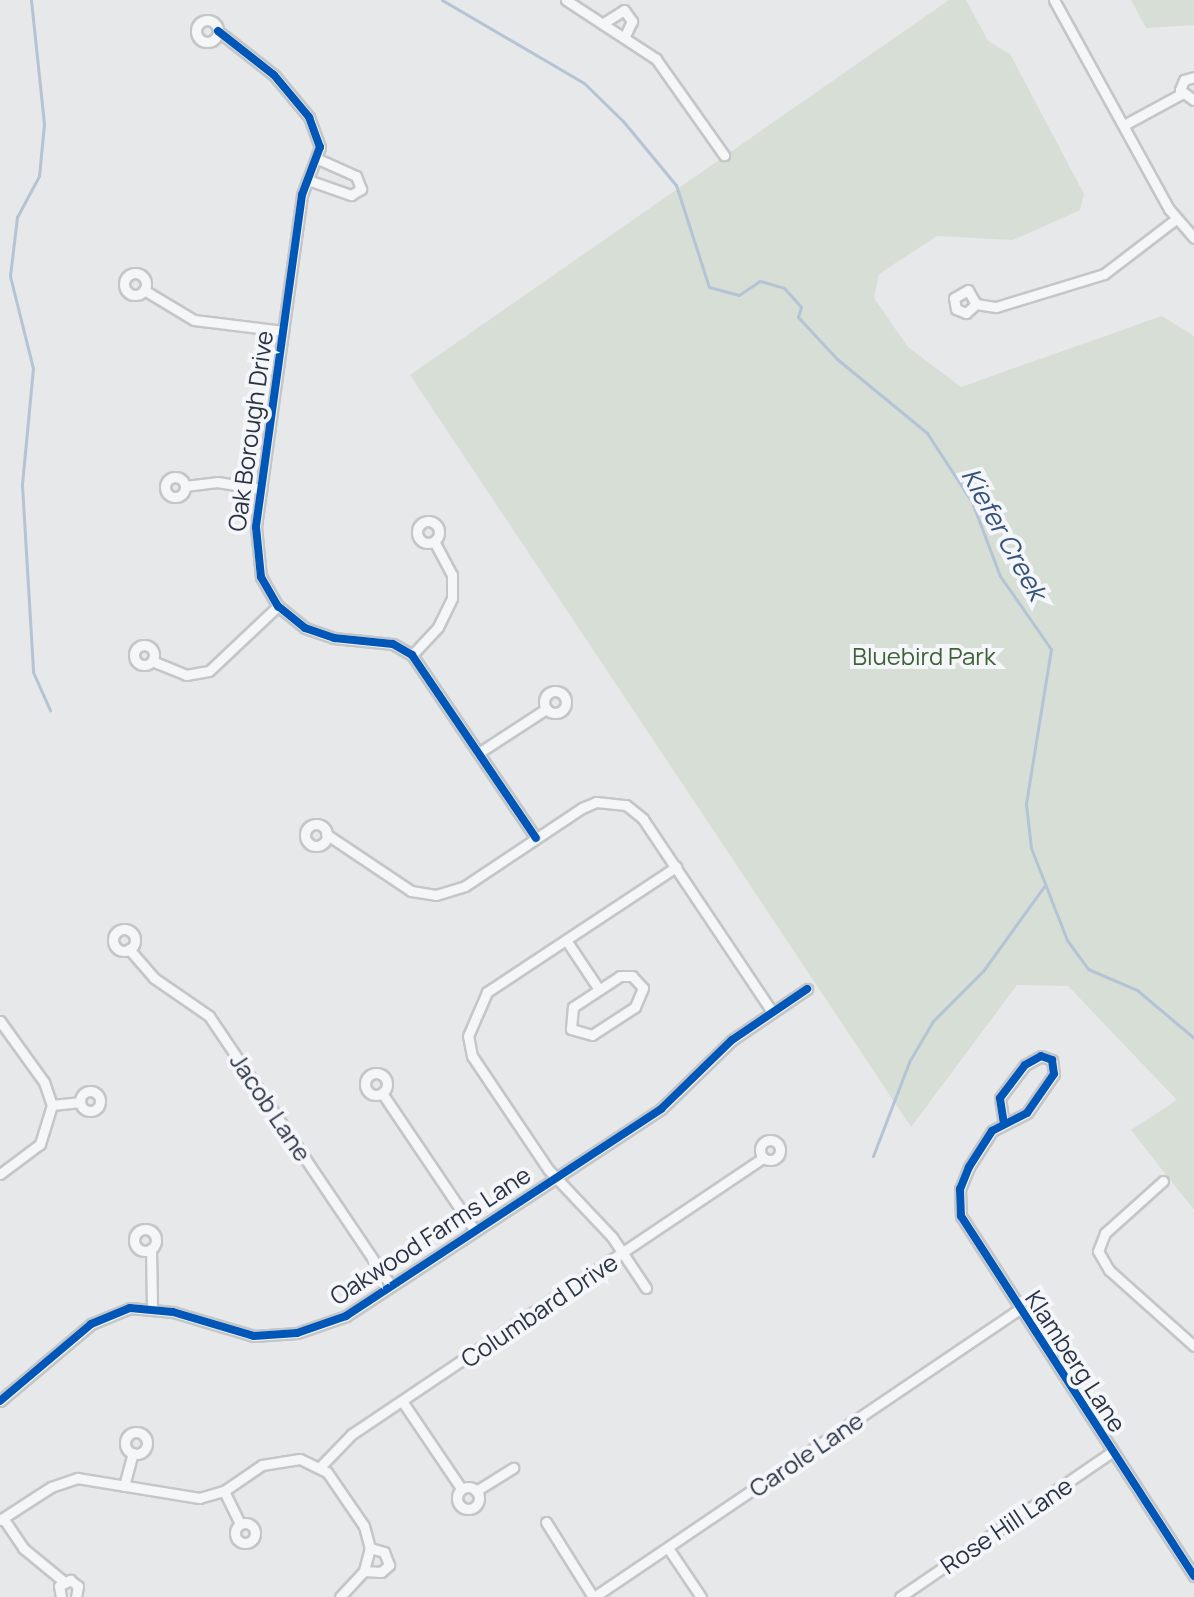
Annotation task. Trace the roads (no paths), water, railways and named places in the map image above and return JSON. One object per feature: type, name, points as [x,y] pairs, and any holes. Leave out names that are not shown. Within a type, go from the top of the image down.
[{"type":"street","points":[[566,0],[626,34],[666,70],[724,155]]},
{"type":"street","points":[[1042,0],[1053,0],[1176,219],[1194,238]]},
{"type":"street","points":[[605,22],[624,10],[632,21],[626,34]]},
{"type":"street","points":[[218,31],[266,66],[306,114],[318,135],[318,159],[356,176],[361,189],[351,195],[308,180]]},
{"type":"street","points":[[1181,94],[1181,83],[1194,77]]},
{"type":"street","points":[[1124,125],[1181,94]]},
{"type":"street","points":[[1181,94],[1194,100]]},
{"type":"street","name":"Oak Borough Drive","points":[[278,606],[257,562],[261,489],[308,180],[318,159]]},
{"type":"street","points":[[976,304],[968,290],[954,298],[962,313],[976,304],[996,307],[1104,274],[1176,219]]},
{"type":"street","points":[[144,290],[194,320],[283,331]]},
{"type":"street","points":[[185,486],[217,482],[261,489]]},
{"type":"street","points":[[412,655],[438,627],[452,598],[452,575],[434,541]]},
{"type":"street","points":[[152,661],[186,675],[209,671],[278,606],[319,634],[393,644],[412,655],[536,838]]},
{"type":"street","points":[[480,752],[546,709]]},
{"type":"street","points":[[326,834],[411,891],[436,895],[465,886],[582,808],[613,802],[643,819],[772,1012]]},
{"type":"street","points":[[646,1288],[623,1253],[555,1178],[472,1056],[468,1036],[487,992],[676,867]]},
{"type":"street","points":[[566,940],[598,988]]},
{"type":"street","name":"Jacob Lane","points":[[129,949],[154,978],[209,1016],[391,1286]]},
{"type":"street","points":[[626,975],[637,978],[643,993],[622,1016],[581,1035],[570,1026],[569,1015],[598,988],[626,975]]},
{"type":"street","name":"Oakwood Farms Lane","points":[[0,1401],[91,1324],[130,1308],[152,1309],[277,1336],[326,1324],[391,1286],[661,1109],[721,1050],[807,989]]},
{"type":"street","points":[[0,1021],[44,1082],[52,1105],[40,1144],[0,1174]]},
{"type":"street","name":"Klamberg Lane","points":[[1004,1124],[1000,1098],[1035,1058],[1052,1060],[1054,1074],[1027,1113],[1004,1124],[969,1167],[960,1209],[970,1236],[1194,1576]]},
{"type":"street","points":[[382,1093],[475,1231]]},
{"type":"street","points":[[52,1105],[79,1102]]},
{"type":"street","name":"Columbard Drive","points":[[320,1467],[339,1444],[762,1158]]},
{"type":"street","points":[[1163,1181],[1105,1233],[1098,1251],[1109,1270],[1194,1346]]},
{"type":"street","points":[[151,1249],[152,1309]]},
{"type":"street","name":"Carole Lane","points":[[593,1597],[1018,1310]]},
{"type":"street","points":[[402,1401],[461,1488],[476,1491],[513,1468]]},
{"type":"street","name":"Rose Hill Lane","points":[[900,1597],[1112,1452]]},
{"type":"street","points":[[124,1486],[133,1453]]},
{"type":"street","points":[[76,1597],[77,1583],[63,1581],[23,1548],[1,1519],[65,1480],[88,1477],[173,1498],[224,1491],[275,1460],[320,1467],[359,1516],[370,1548],[364,1571],[340,1597]]},
{"type":"street","points":[[461,1488],[456,1498],[466,1509],[476,1505],[476,1491]]},
{"type":"street","points":[[224,1491],[240,1524]]},
{"type":"street","points":[[546,1522],[593,1597]]},
{"type":"street","points":[[364,1571],[381,1572],[389,1565],[384,1552],[370,1548]]},
{"type":"street","points":[[668,1548],[701,1597]]},
{"type":"street","points":[[61,1597],[63,1581]]},
{"type":"waterway","points":[[31,0],[44,124],[39,176],[17,217],[10,276],[33,368],[22,485],[33,672],[50,710]]},
{"type":"waterway","name":"Kiefer Creek","points":[[442,0],[584,83],[623,121],[676,185],[709,287],[739,295],[760,281],[784,288],[801,307],[798,317],[837,359],[927,433],[972,502],[1000,576],[1051,649],[1026,804],[1031,848],[1067,940],[1088,969],[1137,990],[1194,1038]]},
{"type":"waterway","points":[[873,1156],[909,1062],[933,1021],[983,971],[1045,885]]},
{"type":"park label","name":"Bluebird Park","points":[[924,656]]}]
